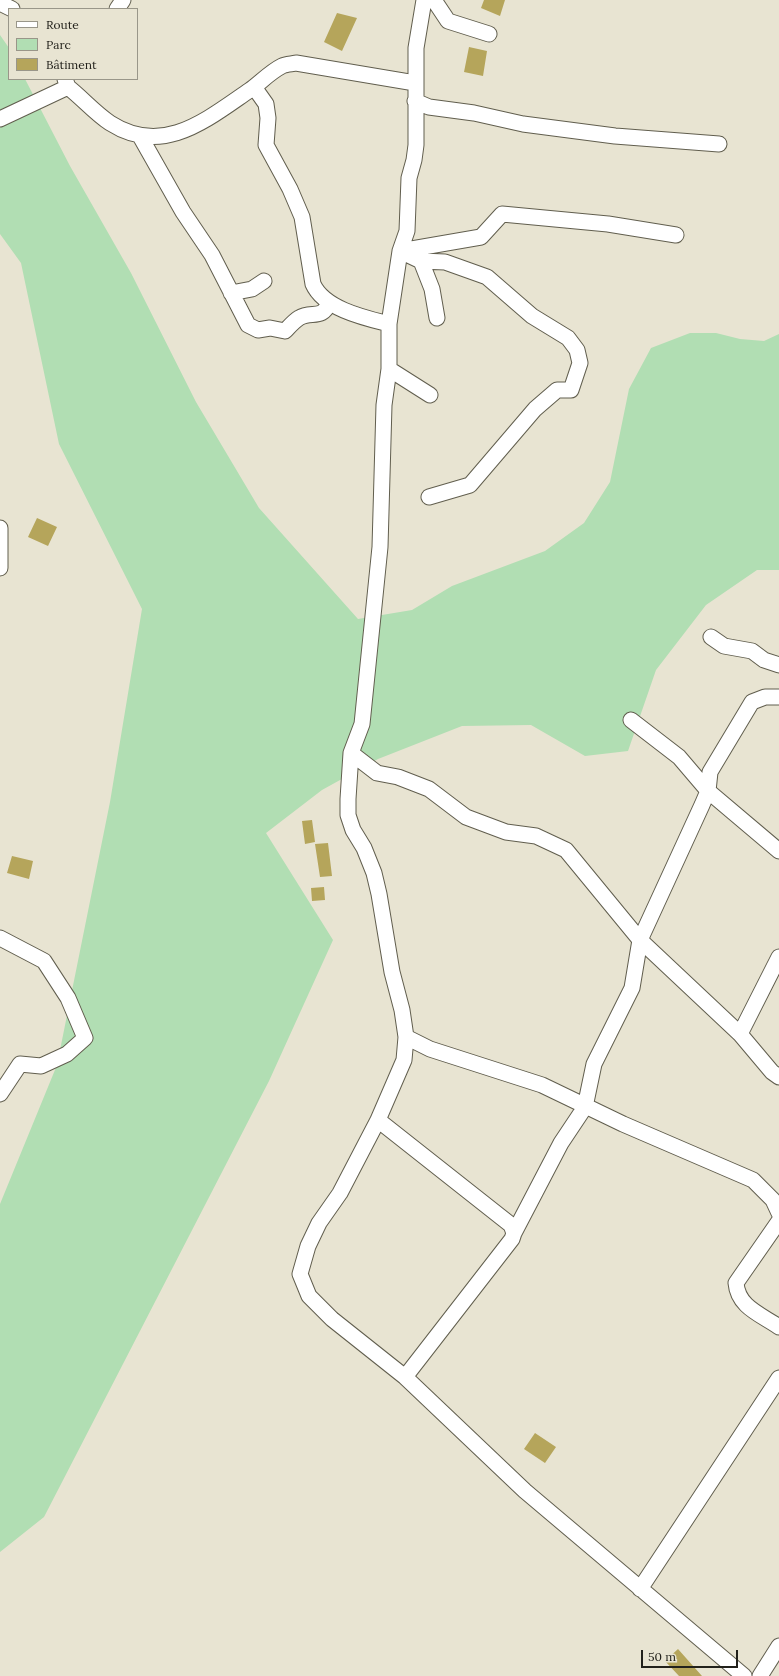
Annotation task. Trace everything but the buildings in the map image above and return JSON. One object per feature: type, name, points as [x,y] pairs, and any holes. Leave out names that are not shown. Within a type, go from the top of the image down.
[{"type":"street","points":[[424,0],[416,48],[416,145],[409,178],[407,231],[400,251],[389,324],[389,369],[384,405],[380,547],[362,724],[351,753],[348,815],[353,830],[364,848],[374,873],[406,1037],[404,1060],[378,1120],[340,1193],[310,1240],[300,1274],[309,1296],[332,1319],[404,1377],[525,1491],[744,1676]]},
{"type":"street","points":[[434,0],[448,21],[489,34]]},
{"type":"street","points":[[0,2],[10,8]]},
{"type":"street","points":[[0,119],[67,82],[109,123],[140,136],[160,138],[173,135],[196,126],[254,87],[282,66],[296,63],[415,83]]},
{"type":"street","points":[[254,87],[266,104],[268,118],[266,146],[290,189],[302,217],[313,284],[316,291],[328,303],[370,319],[389,324]]},
{"type":"street","points":[[415,101],[429,107],[474,113],[524,124],[615,136],[719,144]]},
{"type":"street","points":[[140,136],[183,212],[212,255],[248,325],[258,330],[270,328],[285,331],[300,317],[321,314],[326,309],[328,303]]},
{"type":"street","points":[[400,251],[481,237],[502,214],[608,224],[676,235]]},
{"type":"street","points":[[400,251],[421,261],[445,262],[487,277],[532,316],[568,338],[577,350],[580,363],[571,390],[557,390],[535,409],[470,485],[429,497]]},
{"type":"street","points":[[421,261],[432,289],[437,318]]},
{"type":"street","points":[[231,293],[252,290],[264,281]]},
{"type":"street","points":[[389,369],[430,395]]},
{"type":"street","points":[[0,528],[0,568]]},
{"type":"street","points":[[711,637],[724,646],[752,651],[764,660],[779,665]]},
{"type":"street","points":[[404,1377],[512,1239],[561,1143],[585,1107],[594,1064],[632,988],[640,940],[708,791],[710,772],[752,702],[765,697],[779,698]]},
{"type":"street","points":[[631,720],[680,757],[708,791],[779,850]]},
{"type":"street","points":[[351,753],[377,773],[398,777],[429,789],[466,817],[506,832],[536,836],[566,850],[640,940],[740,1034],[772,1072],[779,1077]]},
{"type":"street","points":[[0,938],[44,961],[68,998],[85,1038],[67,1054],[41,1066],[20,1064],[0,1094]]},
{"type":"street","points":[[740,1034],[779,957]]},
{"type":"street","points":[[406,1037],[430,1049],[542,1085],[585,1107],[754,1180],[773,1200],[779,1213]]},
{"type":"street","points":[[378,1120],[511,1225],[514,1233]]},
{"type":"street","points":[[779,1221],[736,1283],[737,1294],[744,1304],[779,1327]]},
{"type":"street","points":[[640,1589],[779,1378]]},
{"type":"street","points":[[760,1676],[779,1646]]},
{"type":"green space","points":[[0,35],[8,47],[8,80],[26,80],[70,166],[131,273],[196,402],[259,508],[358,619],[412,610],[452,586],[545,551],[584,523],[610,482],[629,389],[651,348],[690,333],[716,333],[740,339],[764,341],[779,334],[779,570],[757,570],[706,605],[656,670],[628,751],[585,756],[531,725],[462,726],[378,759],[322,790],[266,833],[333,940],[269,1081],[44,1517],[0,1552],[0,1204],[57,1065],[110,802],[142,609],[59,444],[21,263],[0,234]]}]
